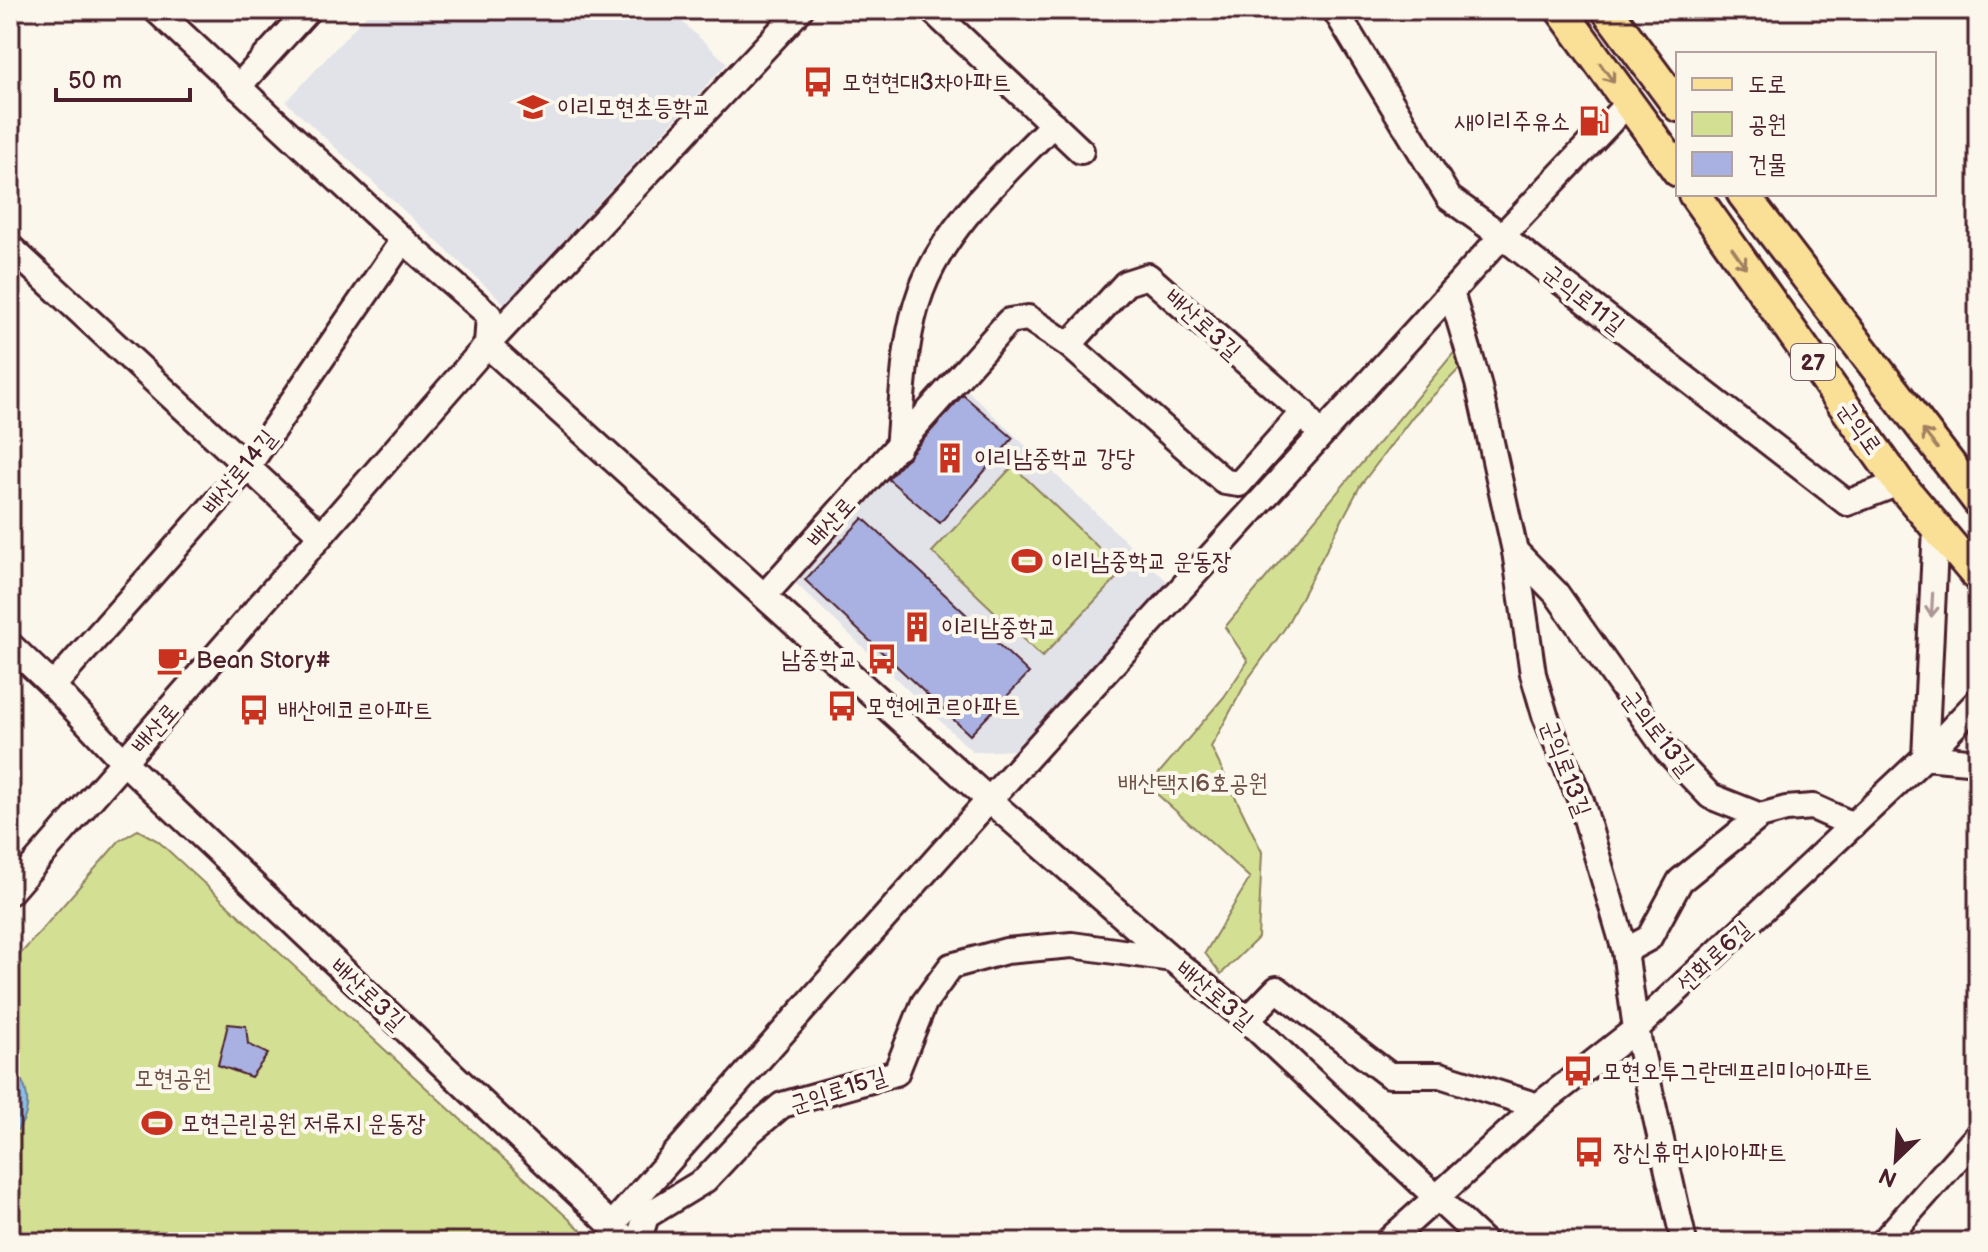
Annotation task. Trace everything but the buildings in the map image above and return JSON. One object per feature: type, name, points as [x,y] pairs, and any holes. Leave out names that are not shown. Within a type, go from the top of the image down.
[{"type":"main road","points":[[1561,10],[1676,168]]},
{"type":"main road","points":[[1607,10],[1676,103]]},
{"type":"main road","name":"군익로","points":[[1695,196],[1899,483],[1978,577]]},
{"type":"main road","name":"군익로","points":[[1744,196],[1978,501]]},
{"type":"street","points":[[156,10],[403,240],[489,315],[487,345],[765,595]]},
{"type":"street","points":[[238,87],[308,10]]},
{"type":"street","name":"배산로","points":[[10,892],[487,345],[800,10]]},
{"type":"street","points":[[932,10],[1081,151]]},
{"type":"street","name":"군익로11길","points":[[1335,10],[1449,198],[1847,503],[1899,483]]},
{"type":"street","points":[[1502,236],[1629,102]]},
{"type":"street","points":[[898,448],[911,332],[921,292],[934,264],[958,225],[1053,124]]},
{"type":"street","name":"배산로3길","points":[[10,645],[125,763],[620,1234],[989,800],[1502,236]]},
{"type":"street","name":"배산로14길","points":[[53,686],[248,466],[403,240]]},
{"type":"street","points":[[10,247],[321,535]]},
{"type":"street","name":"배산로3길","points":[[1069,345],[1126,283],[1148,276],[1303,412],[1320,438]]},
{"type":"street","name":"군익로13길","points":[[1451,292],[1478,383],[1515,551],[1533,674],[1545,715],[1581,801],[1625,951],[1636,1029],[1684,1242]]},
{"type":"street","points":[[898,448],[1009,321],[1028,318],[1069,345],[1225,482],[1239,484],[1303,412]]},
{"type":"street","name":"배산로","points":[[765,595],[898,448]]},
{"type":"street","points":[[1936,527],[1925,757],[1978,762]]},
{"type":"street","name":"군의로13길","points":[[1515,551],[1556,593],[1667,751],[1710,796],[1760,816]]},
{"type":"street","name":"배산로3길","points":[[765,595],[989,800],[1247,1020],[1436,1196]]},
{"type":"street","name":"선화로6길","points":[[1387,1242],[1538,1106],[1636,1029],[1925,757],[1978,701]]},
{"type":"street","points":[[1625,951],[1649,938],[1680,881],[1760,816],[1786,809],[1813,807],[1853,825]]},
{"type":"street","name":"군익로15길","points":[[638,1242],[646,1216],[705,1180],[751,1131],[782,1105],[896,1073],[924,1003],[951,966],[1006,951],[1072,945],[1172,959]]},
{"type":"street","points":[[1247,1020],[1277,989],[1389,1075],[1440,1075],[1538,1106]]},
{"type":"street","points":[[1883,1242],[1978,1135]]},
{"type":"street","points":[[1436,1196],[1484,1242]]},
{"type":"shaded area","points":[[371,10],[669,10],[727,63],[505,304],[286,102]]},
{"type":"shaded area","points":[[962,385],[1168,582],[1014,750],[973,752],[788,576]]},
{"type":"green space","name":"배산택지6호공원","points":[[1462,343],[1472,356],[1414,415],[1360,486],[1285,628],[1248,679],[1211,747],[1262,852],[1258,938],[1221,974],[1205,953],[1250,878],[1148,786],[1224,697],[1248,661],[1225,627]]},
{"type":"green space","name":"이리남중학교 운동장","points":[[1013,466],[1123,571],[1042,657],[932,552]]},
{"type":"green space","name":"모현공원","points":[[138,830],[158,841],[594,1242],[28,1242],[10,1226],[10,966],[119,841]]},
{"type":"water","points":[[10,1066],[23,1083],[27,1102],[23,1120],[10,1137]]},
{"type":"place","name":"모현현대3차아파트","points":[[818,82]]},
{"type":"place","name":"이리모현초등학교","points":[[533,107]]},
{"type":"place","name":"새이리주유소","points":[[1594,121]]},
{"type":"place","name":"이리남중학교 강당","points":[[950,458]]},
{"type":"place","name":"이리남중학교 운동장","points":[[1027,561]]},
{"type":"place","name":"이리남중학교","points":[[917,627]]},
{"type":"place","name":"남중학교","points":[[882,659]]},
{"type":"place","name":"Bean Story#","points":[[172,660]]},
{"type":"place","name":"모현에코르아파트","points":[[842,706]]},
{"type":"place","name":"배산에코르아파트","points":[[254,710]]},
{"type":"place","name":"모현오투그란데프리미어아파트","points":[[1578,1071]]},
{"type":"place","name":"모현근린공원 저류지 운동장","points":[[157,1123]]},
{"type":"place","name":"장신휴먼시아아파트","points":[[1589,1152]]}]
